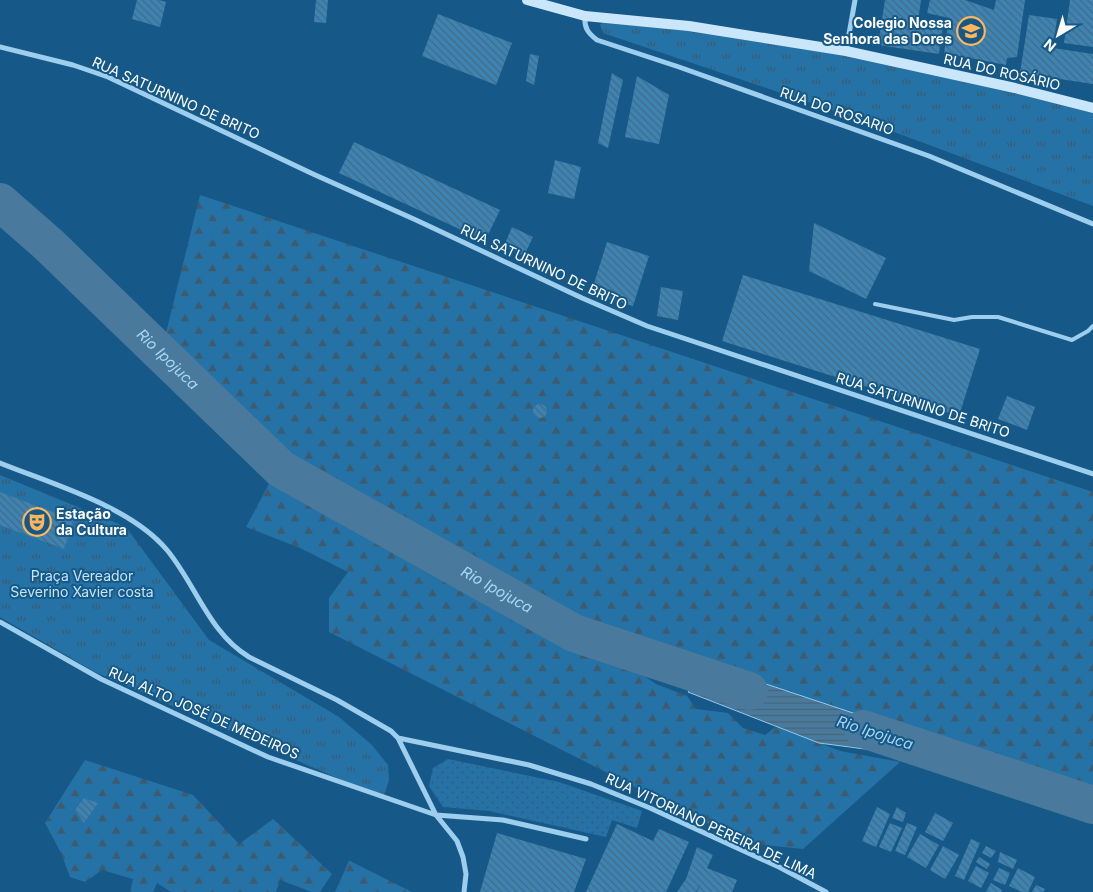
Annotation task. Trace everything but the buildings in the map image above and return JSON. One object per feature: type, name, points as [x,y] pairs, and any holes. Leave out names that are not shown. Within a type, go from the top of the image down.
[{"type":"main road","name":"RUA DO ROSÁRIO","points":[[527,0],[584,16],[689,26],[846,51],[1015,88],[1093,108]]},
{"type":"street","points":[[846,51],[855,0]]},
{"type":"street","name":"RUA DO ROSARIO","points":[[584,16],[584,25],[587,32],[597,40],[929,156],[1093,224]]},
{"type":"street","name":"RUA SATURNINO DE BRITO","points":[[0,47],[73,65],[108,77],[313,174],[647,326],[1093,474]]},
{"type":"street","name":"RUA VITORIANO PEREIRA DE LIMA","points":[[0,463],[91,499],[150,532],[166,549],[186,576],[211,619],[235,649],[337,700],[391,731],[398,738],[520,763],[591,784],[650,808],[762,859],[826,892]]},
{"type":"street","name":"RUA ALTO JOSÉ DE MEDEIROS","points":[[0,622],[101,678],[268,757],[436,815],[503,820],[586,839]]},
{"type":"street","points":[[398,738],[436,815],[458,842],[466,874],[464,892]]},
{"type":"lane","points":[[875,304],[954,320],[998,316],[1072,340],[1088,332],[1093,326]]},
{"type":"green space","points":[[605,20],[777,39],[1041,93],[1093,112],[1093,206],[867,122],[603,33],[600,25]]},
{"type":"green space","points":[[200,195],[1093,492],[1093,793],[895,727],[640,655],[360,513],[161,353]]},
{"type":"green space","name":"Praça Vereador Severino Xavier costa","points":[[0,475],[126,527],[209,640],[339,717],[372,745],[388,765],[389,780],[384,796],[369,792],[95,672],[0,617]]},
{"type":"green space","points":[[271,480],[545,635],[631,667],[656,684],[687,696],[696,709],[728,713],[743,728],[765,735],[777,726],[840,751],[900,762],[803,849],[746,843],[329,632],[329,598],[348,572],[300,548],[246,527]]},
{"type":"green space","points":[[448,759],[559,782],[642,811],[637,828],[612,820],[606,837],[489,811],[443,807],[429,786],[433,768]]},
{"type":"green space","points":[[85,760],[193,795],[239,844],[273,819],[332,874],[320,892],[312,892],[280,880],[276,892],[171,892],[157,883],[153,892],[130,892],[133,879],[102,870],[85,882],[70,877],[61,853],[45,823]]},
{"type":"green space","points":[[350,861],[412,892],[335,892]]},
{"type":"water","points":[[709,665],[922,736],[903,754],[819,743],[688,692]]},
{"type":"waterway","name":"Rio Ipojuca","points":[[0,202],[48,244],[281,469],[574,633],[749,691]]},
{"type":"waterway","name":"Rio Ipojuca","points":[[863,729],[1093,805]]},
{"type":"place","name":"Colegio Nossa Senhora das Dores","points":[[971,31]]},
{"type":"place","name":"Estação da Cultura","points":[[37,522]]}]
